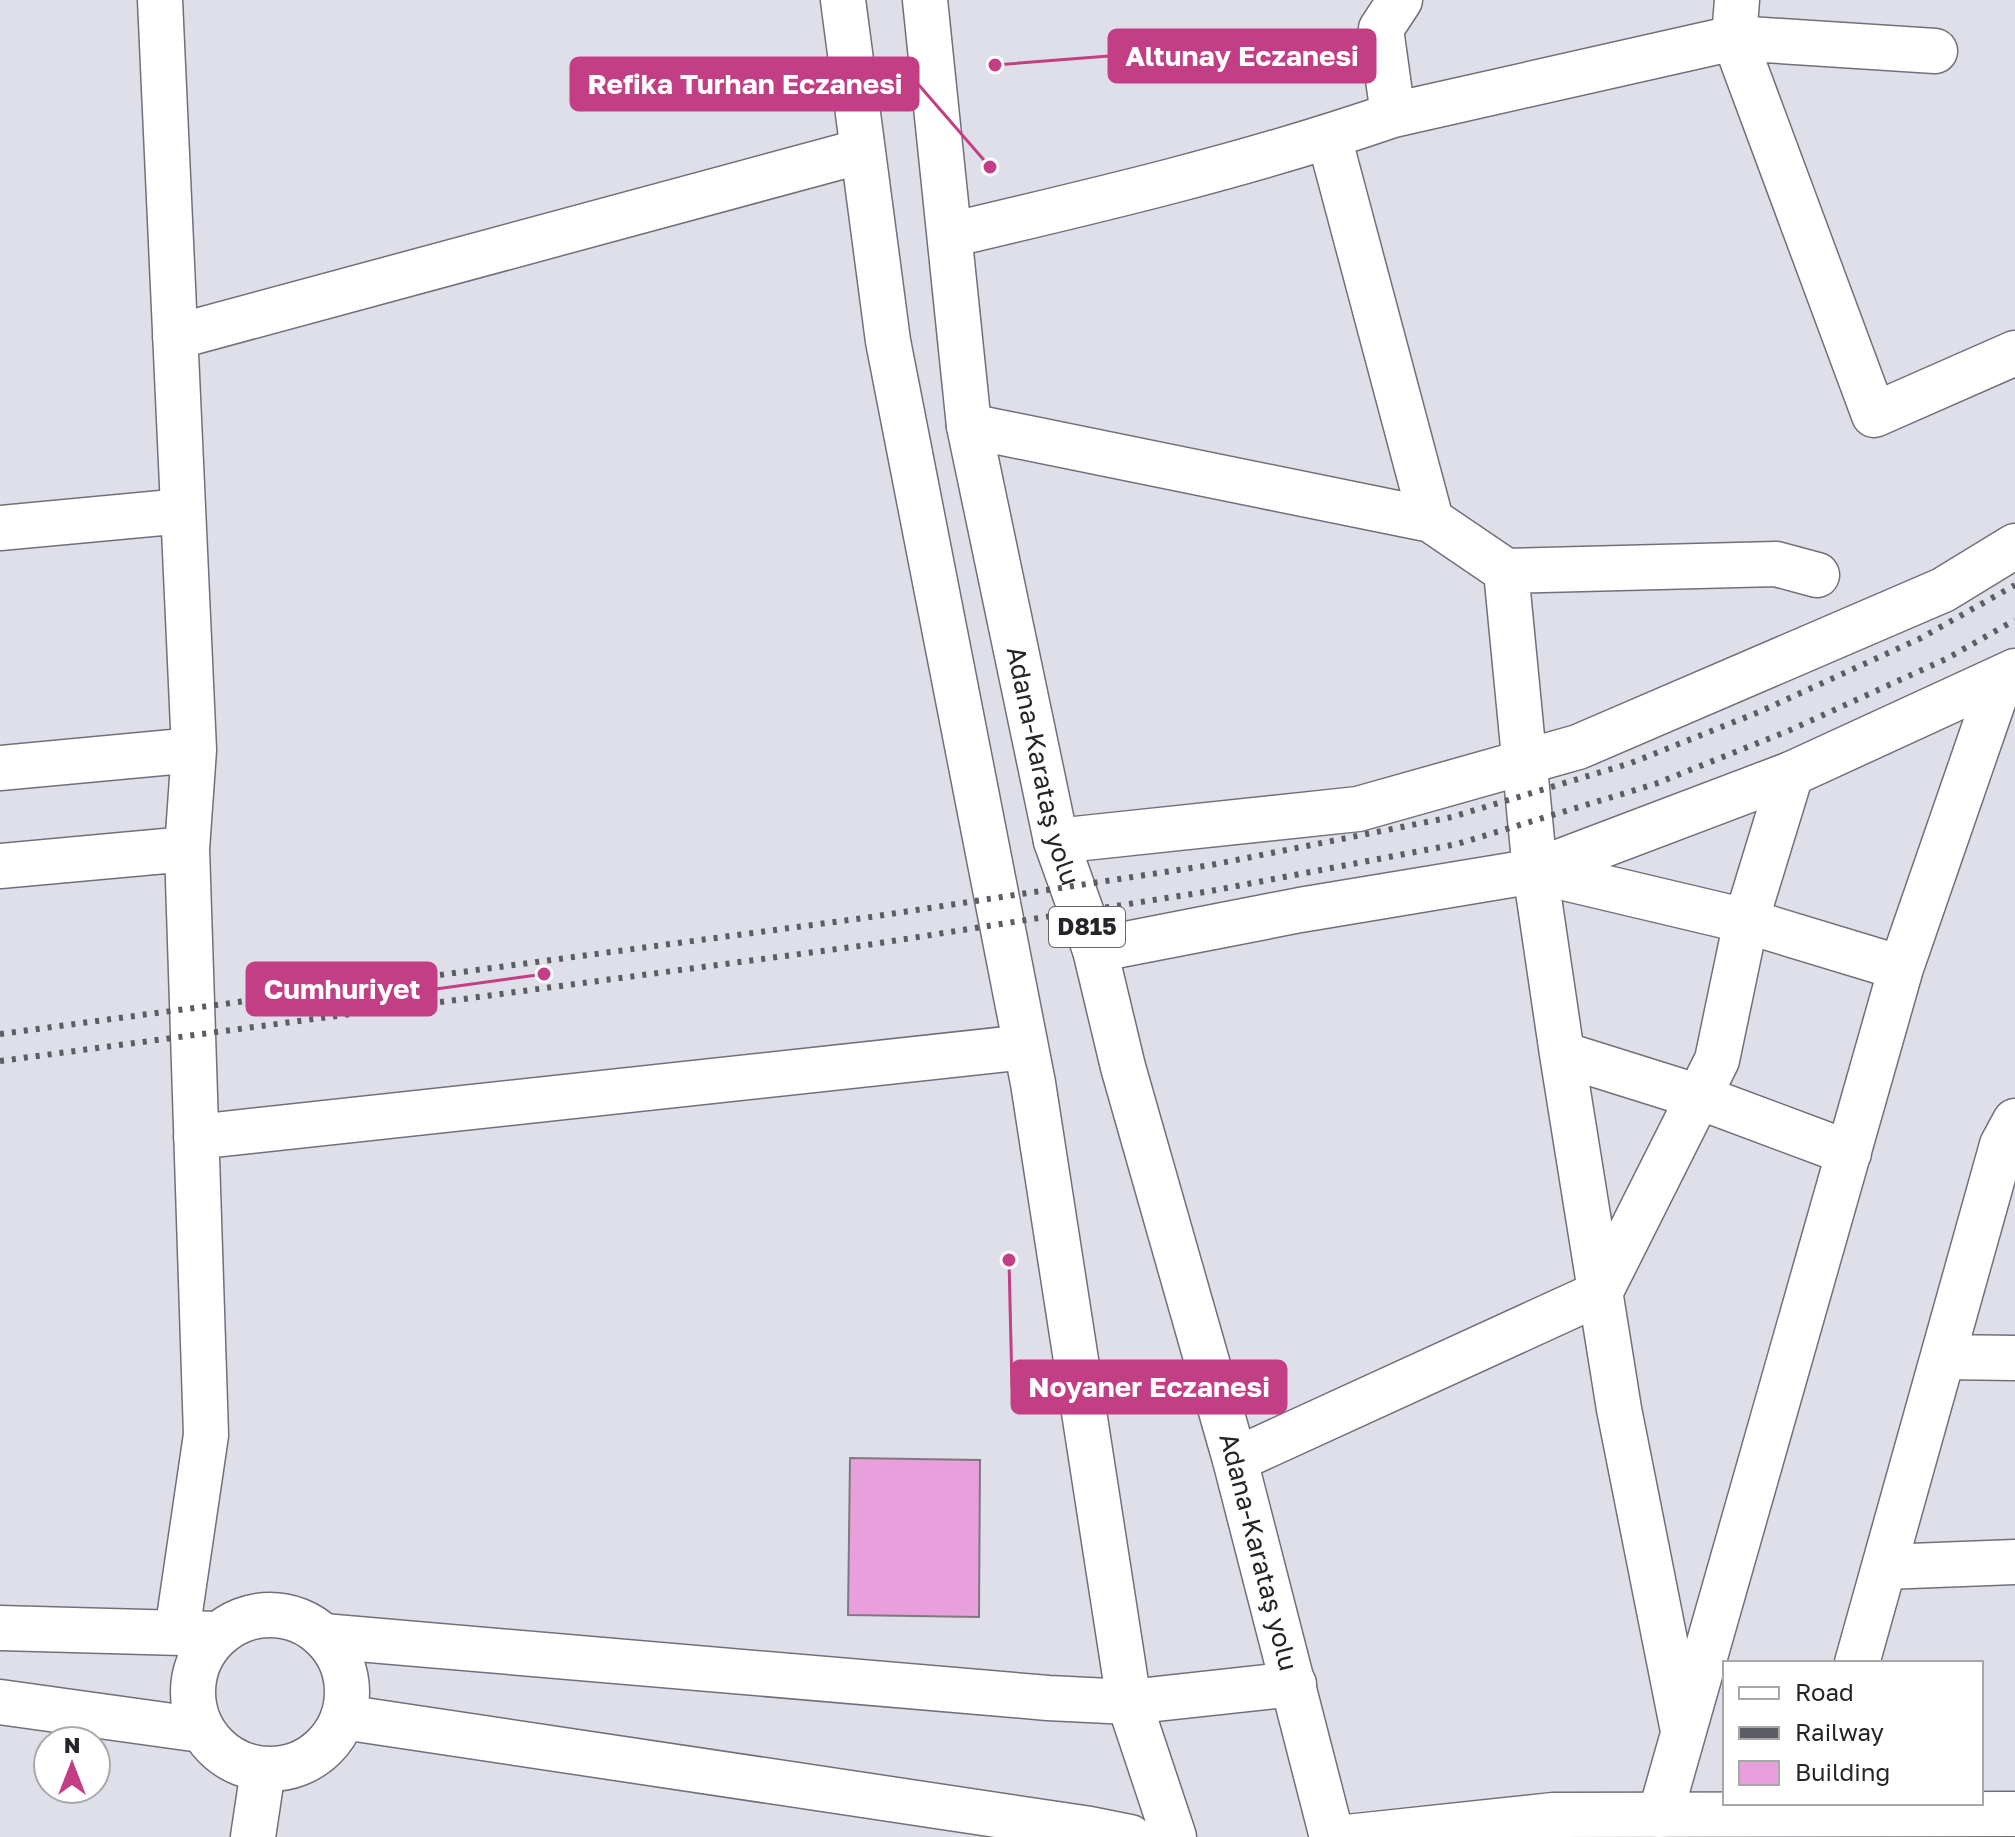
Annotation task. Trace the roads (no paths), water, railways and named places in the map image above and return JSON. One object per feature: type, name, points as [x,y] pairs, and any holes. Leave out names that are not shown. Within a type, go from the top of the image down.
[{"type":"street","points":[[0,1628],[198,1633],[260,1615],[283,1616],[304,1623],[323,1636],[337,1653],[345,1674],[347,1696],[343,1717],[331,1740],[312,1758],[289,1768],[263,1770],[238,1763],[217,1750],[201,1730],[192,1705],[193,1679],[202,1654],[198,1633],[206,1435],[187,849],[194,750],[160,0]]},
{"type":"street","points":[[843,0],[888,341],[1033,1083],[1129,1702],[1174,1837]]},
{"type":"street","name":"Adana-Karataş yolu","points":[[925,0],[969,426],[1056,841],[1095,950],[1123,1067],[1235,1460],[1332,1837]]},
{"type":"street","points":[[1393,115],[1381,29],[1400,0]]},
{"type":"street","points":[[950,235],[1136,191],[1735,19],[1935,51]]},
{"type":"street","points":[[1735,19],[1874,415],[2015,353]]},
{"type":"street","points":[[1329,137],[1431,520]]},
{"type":"street","points":[[175,337],[862,151]]},
{"type":"street","points":[[969,426],[1431,520],[1506,571],[1776,564],[1817,575]]},
{"type":"street","points":[[0,528],[183,511]]},
{"type":"street","points":[[1056,841],[1358,809],[1578,747],[1943,590],[2015,546]]},
{"type":"street","points":[[1506,571],[1535,871],[1562,1054],[1619,1409],[1683,1732]]},
{"type":"street","points":[[1095,950],[1300,910],[1535,871],[1791,774],[2008,675]]},
{"type":"street","points":[[1660,1815],[1901,968],[2008,675]]},
{"type":"street","points":[[0,768],[194,750]]},
{"type":"street","points":[[1235,1460],[1600,1293],[1717,1060],[1746,921],[1791,774]]},
{"type":"street","points":[[0,866],[187,849]]},
{"type":"street","points":[[1535,871],[1746,921],[1901,968]]},
{"type":"street","points":[[196,1137],[1025,1047]]},
{"type":"street","points":[[1562,1054],[1699,1097],[1849,1153]]},
{"type":"street","points":[[1858,1661],[1943,1357],[2004,1174],[2002,1145],[2015,1121]]},
{"type":"street","points":[[1943,1357],[2015,1358]]},
{"type":"street","points":[[1884,1567],[2015,1562]]},
{"type":"street","points":[[323,1636],[1048,1698],[1129,1702],[1294,1684]]},
{"type":"street","points":[[0,1702],[201,1730]]},
{"type":"street","points":[[343,1717],[1075,1826],[1130,1837]]},
{"type":"street","points":[[253,1837],[263,1770]]},
{"type":"street","points":[[1347,1837],[1555,1826],[1660,1815],[1823,1817],[2015,1814]]},
{"type":"railway","points":[[0,1034],[864,918],[1211,865],[1452,817],[1631,763],[1759,712],[1921,638],[2015,585]]},
{"type":"railway","points":[[0,1061],[867,945],[1211,891],[1457,844],[1655,784],[1788,731],[1946,659],[2015,620]]},
{"type":"place","name":"Altunay Eczanesi","points":[[995,65]]},
{"type":"place","name":"Refika Turhan Eczanesi","points":[[990,167]]},
{"type":"place","name":"Cumhuriyet","points":[[544,974]]},
{"type":"place","name":"Noyaner Eczanesi","points":[[1009,1260]]}]
